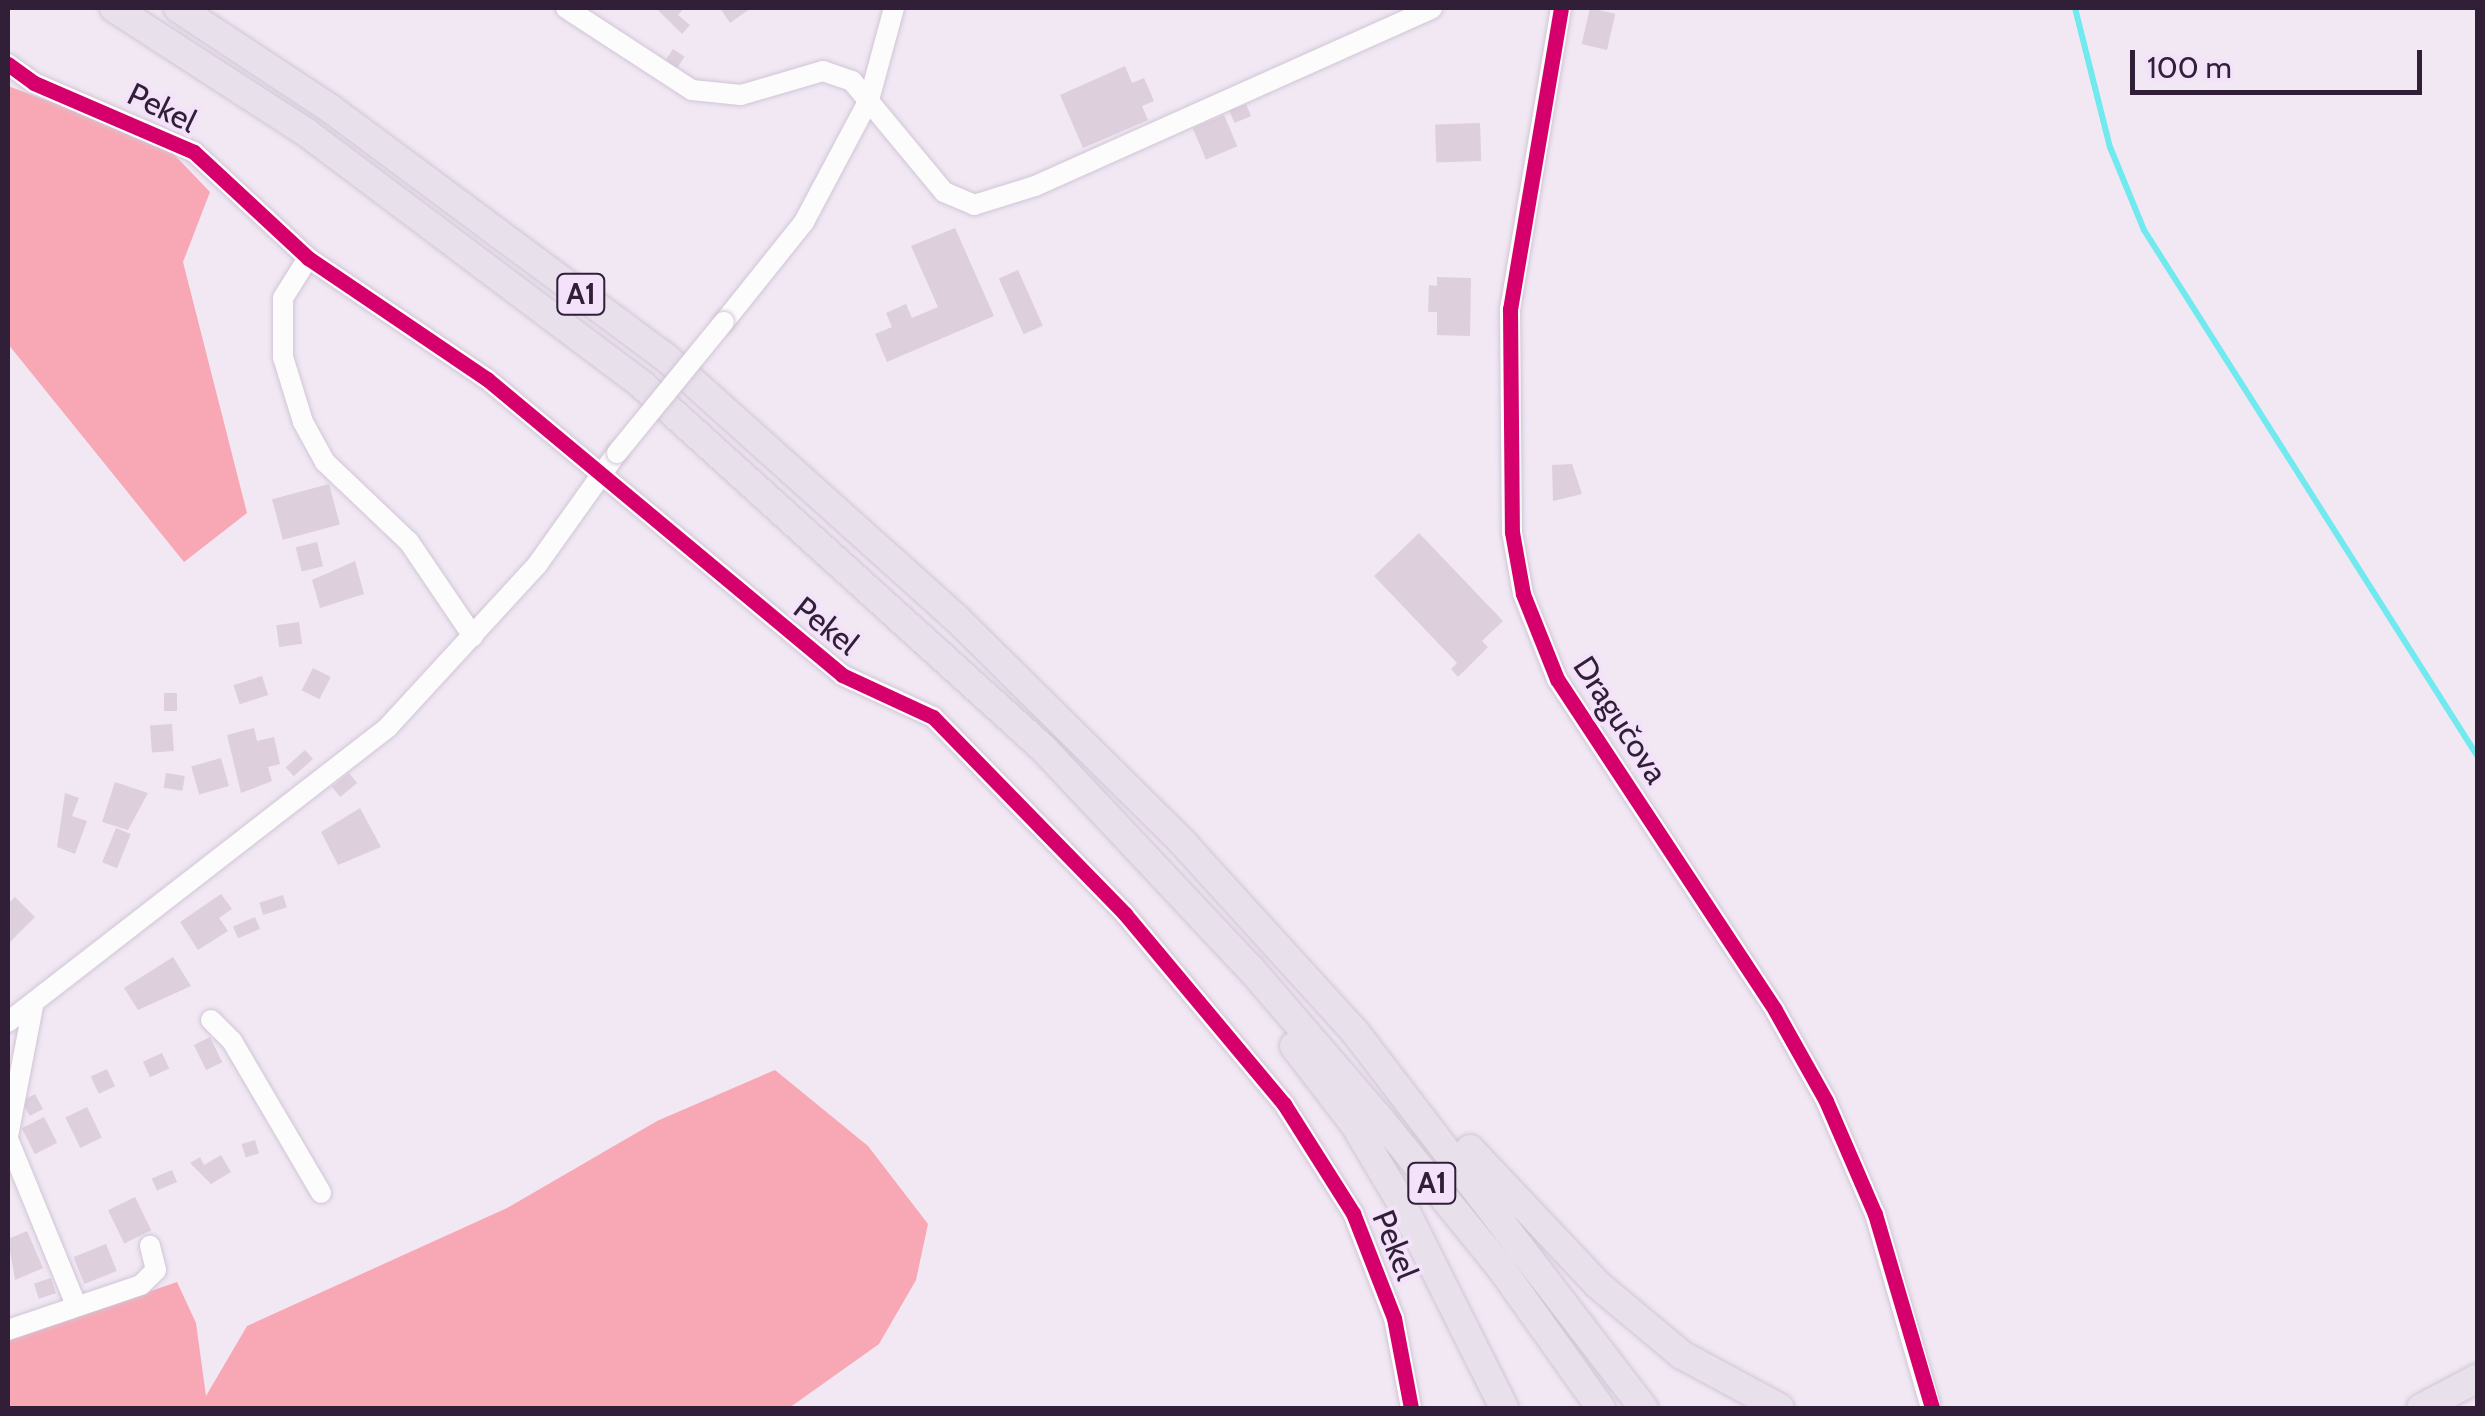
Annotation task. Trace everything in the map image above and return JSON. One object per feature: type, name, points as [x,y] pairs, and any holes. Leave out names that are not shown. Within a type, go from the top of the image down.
[{"type":"highway","name":"A1","points":[[114,8],[307,134],[653,394],[1044,749],[1250,968],[1500,1268],[1601,1408]]},
{"type":"highway","name":"A1","points":[[178,8],[332,110],[664,356],[1069,727],[1355,1032],[1643,1408]]},
{"type":"highway","points":[[1250,968],[1265,1008],[1355,1125],[1403,1206],[1504,1408]]},
{"type":"highway","points":[[1355,1032],[1389,1050],[1488,1170],[1597,1284],[1682,1355],[1780,1408]]},
{"type":"highway","points":[[2422,1408],[2478,1378]]},
{"type":"street","points":[[566,8],[692,90],[741,94],[823,71],[852,81],[944,192],[960,202],[996,202],[1432,8]]},
{"type":"street","points":[[8,1022],[388,727],[474,636],[804,222],[869,100],[894,8]]},
{"type":"street","name":"Dragučova","points":[[1561,8],[1509,326],[1512,532],[1526,607],[1557,678],[1775,1010],[1834,1117],[1875,1214],[1930,1404]]},
{"type":"street","name":"Pekel","points":[[8,64],[34,83],[182,144],[308,258],[487,379],[842,675],[933,717],[1125,914],[1284,1104],[1353,1212],[1394,1318],[1411,1408]]},
{"type":"street","points":[[308,258],[284,298],[283,357],[303,422],[326,462],[409,542],[474,636]]},
{"type":"street","points":[[33,1006],[8,1137],[76,1305]]},
{"type":"street","points":[[211,1020],[232,1041],[321,1193]]},
{"type":"street","points":[[8,1330],[141,1285],[156,1270],[150,1246]]},
{"type":"shaded area","points":[[8,86],[164,144],[210,192],[183,262],[247,513],[184,562],[8,344]]},
{"type":"shaded area","points":[[775,1070],[868,1146],[928,1224],[916,1280],[879,1344],[789,1408],[8,1408],[8,1340],[177,1282],[196,1323],[206,1396],[247,1326],[507,1208],[657,1121]]},
{"type":"building","points":[[656,8],[684,8],[678,15],[690,25],[682,34]]},
{"type":"building","points":[[720,8],[751,8],[730,23]]},
{"type":"building","points":[[1590,8],[1615,14],[1607,50],[1582,44]]},
{"type":"building","points":[[673,49],[685,57],[671,77],[660,69]]},
{"type":"building","points":[[1125,66],[1132,83],[1144,78],[1154,101],[1142,106],[1148,120],[1083,148],[1060,95]]},
{"type":"building","points":[[1246,104],[1251,116],[1235,123],[1229,111]]},
{"type":"building","points":[[1224,115],[1237,146],[1206,160],[1193,128]]},
{"type":"building","points":[[1480,123],[1481,161],[1436,163],[1435,125]]},
{"type":"building","points":[[955,228],[994,316],[887,362],[875,334],[892,327],[886,313],[906,304],[912,318],[938,307],[911,246]]},
{"type":"building","points":[[1018,270],[1043,326],[1024,334],[999,279]]},
{"type":"building","points":[[1437,277],[1471,278],[1470,336],[1437,335],[1437,312],[1428,312],[1429,285],[1437,286]]},
{"type":"building","points":[[1572,464],[1582,494],[1553,501],[1552,465]]},
{"type":"building","points":[[329,484],[340,525],[283,540],[272,499]]},
{"type":"building","points":[[1419,533],[1503,621],[1482,641],[1488,647],[1458,677],[1451,669],[1457,663],[1374,576]]},
{"type":"building","points":[[317,542],[323,566],[302,572],[296,547]]},
{"type":"building","points":[[355,561],[364,594],[320,608],[312,580]]},
{"type":"building","points":[[299,622],[302,644],[279,647],[276,625]]},
{"type":"building","points":[[313,668],[331,677],[319,699],[302,690]]},
{"type":"building","points":[[262,676],[268,695],[240,704],[233,685]]},
{"type":"building","points":[[164,693],[177,693],[177,711],[164,711]]},
{"type":"building","points":[[172,724],[174,751],[152,752],[150,726]]},
{"type":"building","points":[[254,728],[257,741],[274,737],[280,764],[268,767],[272,781],[241,793],[227,735]]},
{"type":"building","points":[[305,750],[313,759],[294,776],[286,767]]},
{"type":"building","points":[[221,758],[229,786],[199,794],[191,767]]},
{"type":"building","points":[[166,773],[185,776],[182,791],[164,788]]},
{"type":"building","points":[[349,773],[357,783],[340,797],[332,787]]},
{"type":"building","points":[[115,782],[148,793],[128,830],[102,822]]},
{"type":"building","points":[[65,793],[79,798],[72,816],[87,821],[75,854],[57,847]]},
{"type":"building","points":[[360,808],[381,847],[338,865],[321,832]]},
{"type":"building","points":[[116,828],[131,834],[117,868],[102,862]]},
{"type":"building","points":[[221,894],[232,909],[219,918],[228,931],[198,950],[180,922]]},
{"type":"building","points":[[283,895],[287,907],[263,915],[259,903]]},
{"type":"building","points":[[15,897],[35,917],[8,944],[8,904]]},
{"type":"building","points":[[255,917],[260,929],[238,938],[233,926]]},
{"type":"building","points":[[173,957],[191,986],[138,1010],[124,988]]},
{"type":"building","points":[[210,1037],[222,1062],[206,1070],[194,1045]]},
{"type":"building","points":[[162,1053],[169,1068],[150,1077],[143,1062]]},
{"type":"building","points":[[107,1069],[115,1086],[99,1094],[91,1077]]},
{"type":"building","points":[[35,1094],[43,1109],[30,1116],[22,1101]]},
{"type":"building","points":[[87,1107],[102,1138],[80,1148],[65,1118]]},
{"type":"building","points":[[44,1117],[57,1143],[35,1154],[22,1128]]},
{"type":"building","points":[[255,1140],[259,1153],[246,1157],[242,1144]]},
{"type":"building","points":[[221,1155],[231,1172],[211,1184],[190,1163],[200,1157],[204,1165]]},
{"type":"building","points":[[172,1170],[177,1182],[157,1191],[152,1179]]},
{"type":"building","points":[[135,1197],[151,1230],[124,1243],[108,1210]]},
{"type":"building","points":[[27,1231],[43,1268],[15,1280],[8,1239]]},
{"type":"building","points":[[106,1244],[117,1271],[84,1284],[74,1257]]},
{"type":"building","points":[[51,1278],[56,1293],[39,1299],[34,1284]]},
{"type":"waterway","points":[[2075,8],[2110,147],[2144,230],[2478,757]]},
{"type":"cycle path","points":[[1561,8],[1510,309],[1512,532],[1523,594],[1557,679],[1775,1010],[1826,1101],[1875,1214],[1932,1408]]},
{"type":"cycle path","points":[[8,64],[34,83],[194,152],[308,258],[487,379],[842,675],[933,717],[1125,914],[1284,1104],[1353,1213],[1394,1318],[1411,1408]]}]
